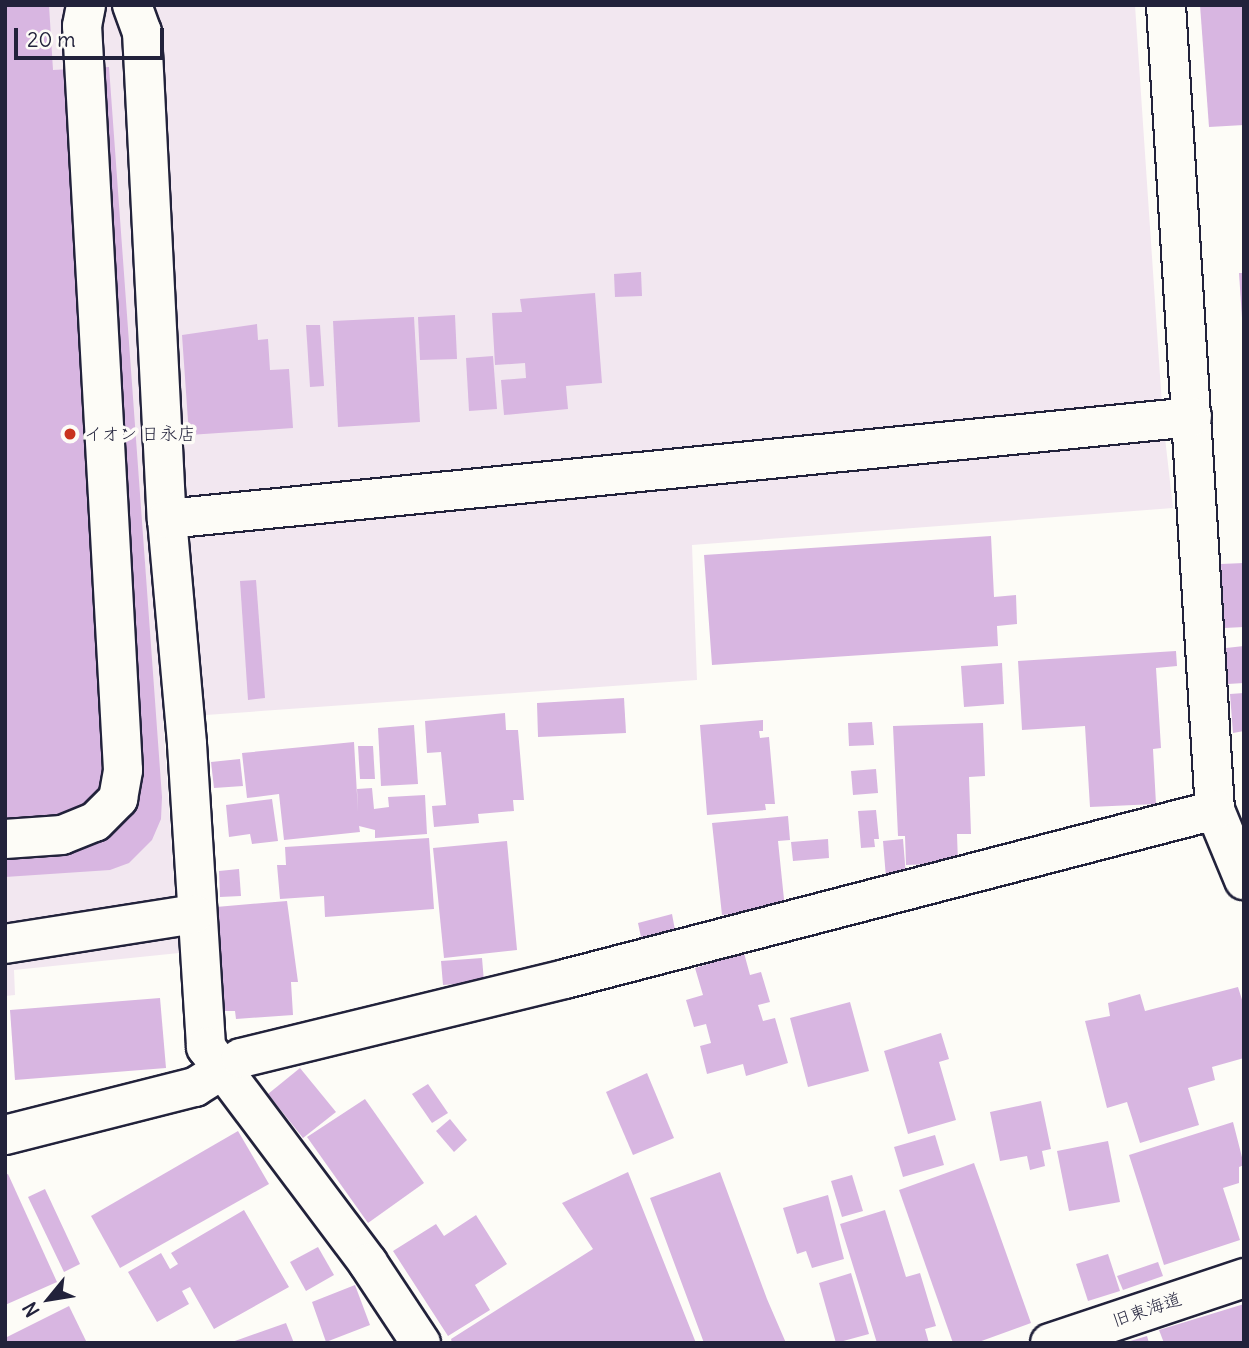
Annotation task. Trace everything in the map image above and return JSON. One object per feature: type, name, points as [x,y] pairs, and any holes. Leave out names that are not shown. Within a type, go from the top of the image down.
[{"type":"street","points":[[5,839],[62,835],[96,822],[118,799],[123,770],[82,26],[86,5]]},
{"type":"street","points":[[132,5],[142,32],[167,519],[187,744],[194,914],[206,1046],[368,1263],[421,1343]]},
{"type":"street","points":[[1166,5],[1214,810],[1244,880]]},
{"type":"street","points":[[167,519],[1192,417]]},
{"type":"street","points":[[5,1135],[195,1087],[241,1058],[565,979],[1214,810]]},
{"type":"street","points":[[5,944],[194,914]]},
{"type":"street","name":"旧東海道","points":[[1050,1343],[1244,1278]]},
{"type":"shaded area","points":[[5,5],[1135,5],[1163,420],[1173,508],[692,545],[697,680],[163,718],[179,953],[14,970],[15,995],[5,996]]},
{"type":"building","name":"イオン 日永店","points":[[5,5],[49,5],[53,70],[109,67],[162,797],[161,819],[152,840],[129,863],[110,870],[5,877]]},
{"type":"building","points":[[1200,5],[1244,5],[1244,125],[1209,127]]},
{"type":"building","points":[[641,272],[642,296],[615,297],[614,274]]},
{"type":"building","points":[[1239,273],[1244,273],[1244,318],[1242,318]]},
{"type":"building","points":[[595,293],[602,383],[566,386],[568,409],[504,415],[501,380],[526,378],[525,363],[495,365],[492,313],[522,312],[520,299]]},
{"type":"building","points":[[455,315],[457,359],[420,360],[418,317]]},
{"type":"building","points":[[414,317],[420,422],[338,427],[333,321]]},
{"type":"building","points":[[257,324],[258,340],[268,339],[270,370],[289,369],[293,428],[189,435],[182,335]]},
{"type":"building","points":[[306,325],[320,325],[324,386],[310,387]]},
{"type":"building","points":[[493,356],[497,409],[469,411],[466,358]]},
{"type":"building","points":[[991,536],[994,597],[1016,595],[1017,624],[997,626],[998,646],[712,665],[704,555]]},
{"type":"building","points":[[1244,563],[1244,627],[1224,628],[1221,564]]},
{"type":"building","points":[[256,580],[265,698],[248,700],[240,581]]},
{"type":"building","points":[[1244,646],[1244,683],[1228,684],[1226,648]]},
{"type":"building","points":[[1176,651],[1177,666],[1156,668],[1161,748],[1153,749],[1156,804],[1090,807],[1085,726],[1022,730],[1018,661]]},
{"type":"building","points":[[1002,663],[1004,704],[964,707],[961,666]]},
{"type":"building","points":[[1244,693],[1244,731],[1233,733],[1230,694]]},
{"type":"building","points":[[624,698],[626,733],[538,737],[537,703]]},
{"type":"building","points":[[505,713],[506,730],[518,730],[524,800],[513,800],[514,811],[478,814],[479,823],[434,827],[432,806],[446,805],[441,752],[427,753],[425,721]]},
{"type":"building","points":[[763,720],[763,731],[759,731],[760,738],[769,737],[775,804],[765,804],[766,810],[707,815],[700,725]]},
{"type":"building","points":[[872,722],[874,745],[849,746],[848,723]]},
{"type":"building","points":[[983,723],[985,776],[969,777],[971,834],[957,834],[958,863],[906,865],[905,836],[898,836],[893,726]]},
{"type":"building","points":[[414,725],[418,784],[381,786],[378,728]]},
{"type":"building","points":[[354,742],[358,812],[357,789],[372,788],[374,809],[389,807],[388,797],[425,795],[427,834],[375,838],[375,830],[359,826],[360,832],[284,840],[279,794],[247,798],[242,753]]},
{"type":"building","points":[[358,746],[373,746],[375,779],[360,779]]},
{"type":"building","points":[[240,759],[243,786],[214,788],[211,762]]},
{"type":"building","points":[[876,769],[878,793],[853,795],[851,771]]},
{"type":"building","points":[[272,799],[278,841],[252,844],[250,834],[229,837],[226,805]]},
{"type":"building","points":[[876,810],[879,839],[874,839],[875,847],[861,848],[858,811]]},
{"type":"building","points":[[788,816],[790,840],[778,841],[785,909],[722,915],[712,823]]},
{"type":"building","points":[[429,838],[434,909],[325,917],[324,896],[280,899],[277,865],[286,865],[285,847]]},
{"type":"building","points":[[828,839],[829,858],[793,861],[791,842]]},
{"type":"building","points":[[903,839],[906,876],[886,878],[883,841]]},
{"type":"building","points":[[507,841],[517,950],[444,958],[433,848]]},
{"type":"building","points":[[239,869],[241,896],[220,897],[219,871]]},
{"type":"building","points":[[287,901],[298,982],[291,982],[293,1015],[236,1019],[235,1011],[224,1011],[216,907]]},
{"type":"building","points":[[672,914],[675,930],[641,937],[638,923]]},
{"type":"building","points":[[744,953],[750,975],[761,972],[770,1002],[758,1005],[763,1021],[775,1018],[788,1063],[746,1076],[743,1064],[707,1074],[700,1046],[711,1043],[706,1024],[694,1027],[686,1000],[703,995],[695,968]]},
{"type":"building","points":[[482,958],[484,982],[443,985],[441,961]]},
{"type":"building","points":[[1238,987],[1244,1006],[1244,1058],[1212,1067],[1215,1080],[1188,1088],[1199,1125],[1140,1143],[1127,1102],[1107,1108],[1085,1021],[1110,1016],[1108,1003],[1140,994],[1145,1011]]},
{"type":"building","points":[[160,998],[166,1068],[15,1080],[10,1010]]},
{"type":"building","points":[[850,1002],[869,1071],[808,1087],[790,1018]]},
{"type":"building","points":[[941,1033],[949,1059],[939,1062],[956,1120],[908,1134],[884,1051]]},
{"type":"building","points":[[300,1068],[336,1112],[303,1138],[268,1094]]},
{"type":"building","points":[[647,1073],[674,1138],[633,1155],[606,1092]]},
{"type":"building","points":[[428,1084],[448,1113],[432,1123],[412,1094]]},
{"type":"building","points":[[365,1099],[424,1183],[368,1223],[307,1137]]},
{"type":"building","points":[[1041,1101],[1051,1149],[1042,1151],[1045,1166],[1030,1170],[1027,1156],[1000,1161],[990,1112]]},
{"type":"building","points":[[450,1119],[467,1140],[454,1152],[436,1131]]},
{"type":"building","points":[[1233,1122],[1244,1165],[1239,1167],[1239,1183],[1223,1188],[1240,1240],[1164,1265],[1129,1155]]},
{"type":"building","points":[[238,1131],[269,1184],[120,1268],[91,1216]]},
{"type":"building","points":[[935,1135],[944,1165],[903,1177],[894,1147]]},
{"type":"building","points":[[1108,1141],[1120,1202],[1069,1211],[1057,1151]]},
{"type":"building","points":[[974,1163],[1031,1323],[976,1343],[953,1343],[899,1190]]},
{"type":"building","points":[[628,1172],[696,1343],[452,1343],[451,1339],[593,1249],[562,1203]]},
{"type":"building","points":[[720,1172],[786,1343],[704,1343],[650,1198]]},
{"type":"building","points":[[8,1174],[57,1282],[5,1305],[5,1175]]},
{"type":"building","points":[[852,1175],[863,1211],[842,1217],[831,1181]]},
{"type":"building","points":[[45,1189],[80,1264],[64,1272],[28,1197]]},
{"type":"building","points":[[828,1195],[844,1259],[812,1268],[806,1251],[797,1254],[783,1208]]},
{"type":"building","points":[[244,1210],[289,1287],[214,1329],[190,1287],[182,1291],[189,1304],[157,1322],[128,1272],[161,1253],[170,1269],[178,1264],[171,1253]]},
{"type":"building","points":[[885,1210],[906,1277],[920,1273],[936,1326],[925,1329],[929,1343],[877,1343],[840,1224]]},
{"type":"building","points":[[476,1215],[507,1264],[475,1285],[490,1310],[448,1336],[393,1251],[436,1224],[444,1236]]},
{"type":"building","points":[[318,1247],[334,1275],[306,1291],[290,1262]]},
{"type":"building","points":[[1108,1254],[1120,1291],[1088,1301],[1076,1264]]},
{"type":"building","points":[[1158,1262],[1163,1276],[1123,1290],[1117,1276]]},
{"type":"building","points":[[851,1273],[869,1334],[836,1343],[819,1283]]},
{"type":"building","points":[[355,1285],[370,1325],[326,1342],[312,1302]]},
{"type":"building","points":[[1244,1304],[1244,1343],[1164,1343],[1159,1330]]},
{"type":"building","points":[[69,1306],[87,1343],[5,1343],[5,1338]]},
{"type":"building","points":[[286,1323],[294,1343],[232,1343],[232,1342]]},
{"type":"building","points":[[1147,1336],[1149,1343],[1127,1342]]},
{"type":"place","name":"イオン 日永店","points":[[70,434]]}]
